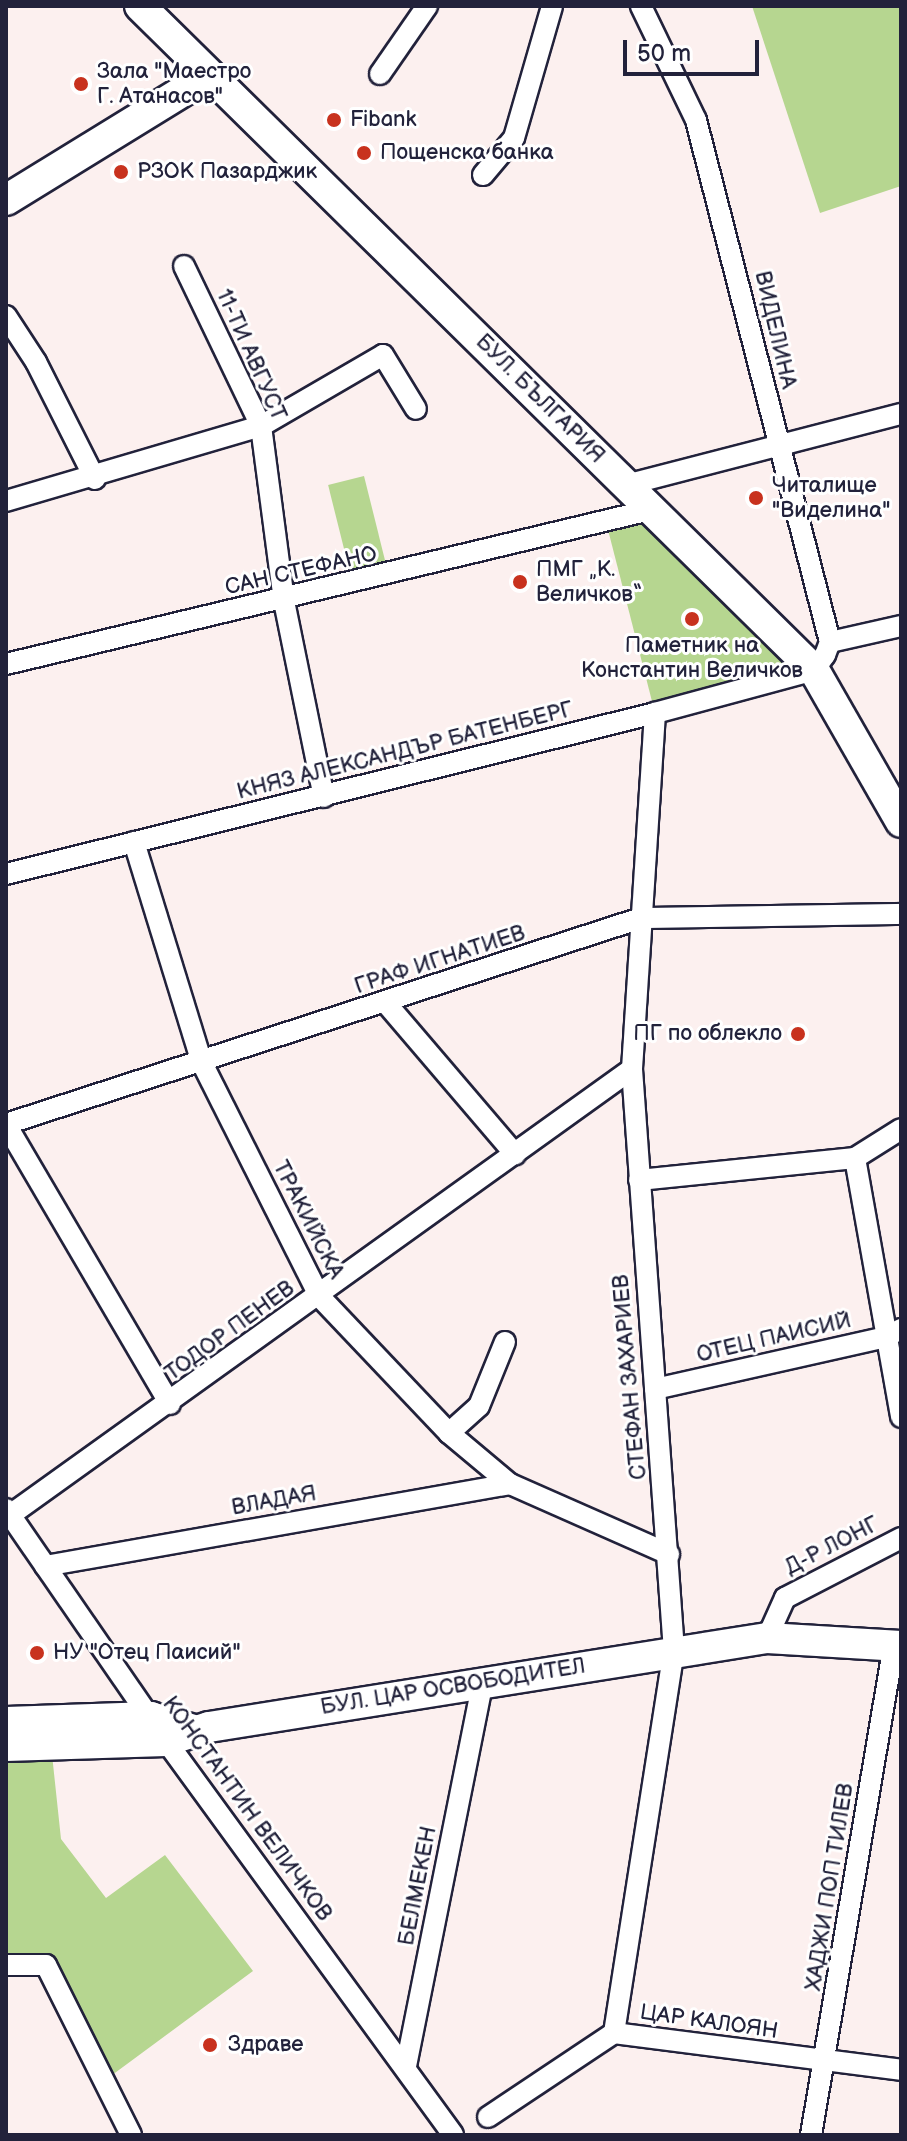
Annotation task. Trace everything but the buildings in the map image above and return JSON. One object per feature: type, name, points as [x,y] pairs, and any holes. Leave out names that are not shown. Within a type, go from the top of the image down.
[{"type":"street","name":"БУЛ. БЪЛГАРИЯ","points":[[140,6],[814,670],[901,822]]},
{"type":"street","points":[[380,74],[427,6]]},
{"type":"street","points":[[483,175],[514,138],[552,6]]},
{"type":"street","name":"ВИДЕЛИНА","points":[[641,6],[696,120],[830,642]]},
{"type":"street","points":[[6,200],[209,75]]},
{"type":"street","name":"11-ТИ АВГУСТ","points":[[184,266],[261,426],[284,601],[324,797]]},
{"type":"street","points":[[6,316],[36,362],[95,479]]},
{"type":"street","points":[[6,501],[95,479],[261,426],[383,355],[416,409]]},
{"type":"street","points":[[626,485],[901,414]]},
{"type":"street","name":"САН СТЕФАНО","points":[[6,664],[284,601],[650,510]]},
{"type":"street","points":[[814,670],[830,642],[901,626]]},
{"type":"street","name":"КНЯЗ АЛЕКСАНДЪР БАТЕНБЕРГ","points":[[6,874],[324,797],[814,670]]},
{"type":"street","name":"СТЕФАН ЗАХАРИЕВ","points":[[614,2033],[674,1651],[632,1069],[655,713]]},
{"type":"street","name":"ТРАКИЙСКА","points":[[134,842],[202,1063],[319,1296],[449,1433],[510,1484],[669,1554]]},
{"type":"street","name":"ГРАФ ИГНАТИЕВ","points":[[6,1124],[202,1063],[641,918],[901,914]]},
{"type":"street","points":[[386,1003],[515,1154]]},
{"type":"street","name":"ТОДОР ПЕНЕВ","points":[[8,1515],[170,1404],[632,1069]]},
{"type":"street","points":[[6,1124],[170,1404]]},
{"type":"street","points":[[639,1180],[855,1158],[901,1129]]},
{"type":"street","points":[[855,1158],[893,1333],[901,1417]]},
{"type":"street","name":"ОТЕЦ ПАИСИЙ","points":[[655,1389],[893,1333]]},
{"type":"street","points":[[449,1433],[479,1406],[505,1342]]},
{"type":"street","name":"ВЛАДАЯ","points":[[45,1566],[510,1484]]},
{"type":"street","name":"КОНСТАНТИН ВЕЛИЧКОВ","points":[[8,1515],[158,1729],[406,2066],[452,2134]]},
{"type":"street","name":"Д-Р ЛОНГ","points":[[767,1638],[785,1598],[901,1538]]},
{"type":"street","name":"БУЛ. ЦАР ОСВОБОДИТЕЛ","points":[[158,1729],[194,1730],[767,1638],[898,1646]]},
{"type":"street","name":"ХАДЖИ ПОП ТИЛЕВ","points":[[811,2135],[898,1646]]},
{"type":"street","points":[[99,1719],[114,1707],[123,1677]]},
{"type":"street","name":"БЕЛМЕКЕН","points":[[406,2066],[483,1682]]},
{"type":"street","points":[[6,1722],[99,1719],[158,1729]]},
{"type":"street","points":[[6,1746],[158,1729]]},
{"type":"street","points":[[6,1965],[46,1965],[131,2135]]},
{"type":"street","name":"ЦАР КАЛОЯН","points":[[488,2117],[614,2033],[901,2070]]},
{"type":"green space","points":[[752,6],[901,6],[901,186],[820,213]]},
{"type":"green space","points":[[364,476],[386,562],[350,571],[328,485]]},
{"type":"green space","points":[[650,510],[814,670],[655,713],[606,522]]},
{"type":"green space","points":[[51,1745],[61,1839],[106,1898],[165,1855],[253,1971],[104,2081],[46,1966],[6,1965],[6,1746]]},
{"type":"place","name":"Зала \"Маестро Г. Атанасов\"","points":[[81,84]]},
{"type":"place","name":"Fibank","points":[[334,120]]},
{"type":"place","name":"Пощенска банка","points":[[364,153]]},
{"type":"place","name":"РЗОК Пазарджик","points":[[121,172]]},
{"type":"place","name":"Читалище \"Виделина\"","points":[[756,498]]},
{"type":"place","name":"ПМГ „К. Величков“","points":[[520,582]]},
{"type":"place","name":"Паметник на Константин Величков","points":[[692,619]]},
{"type":"place","name":"ПГ по облекло","points":[[798,1034]]},
{"type":"place","name":"НУ \"Отец Паисий\"","points":[[37,1653]]},
{"type":"place","name":"Здраве","points":[[210,2045]]}]
